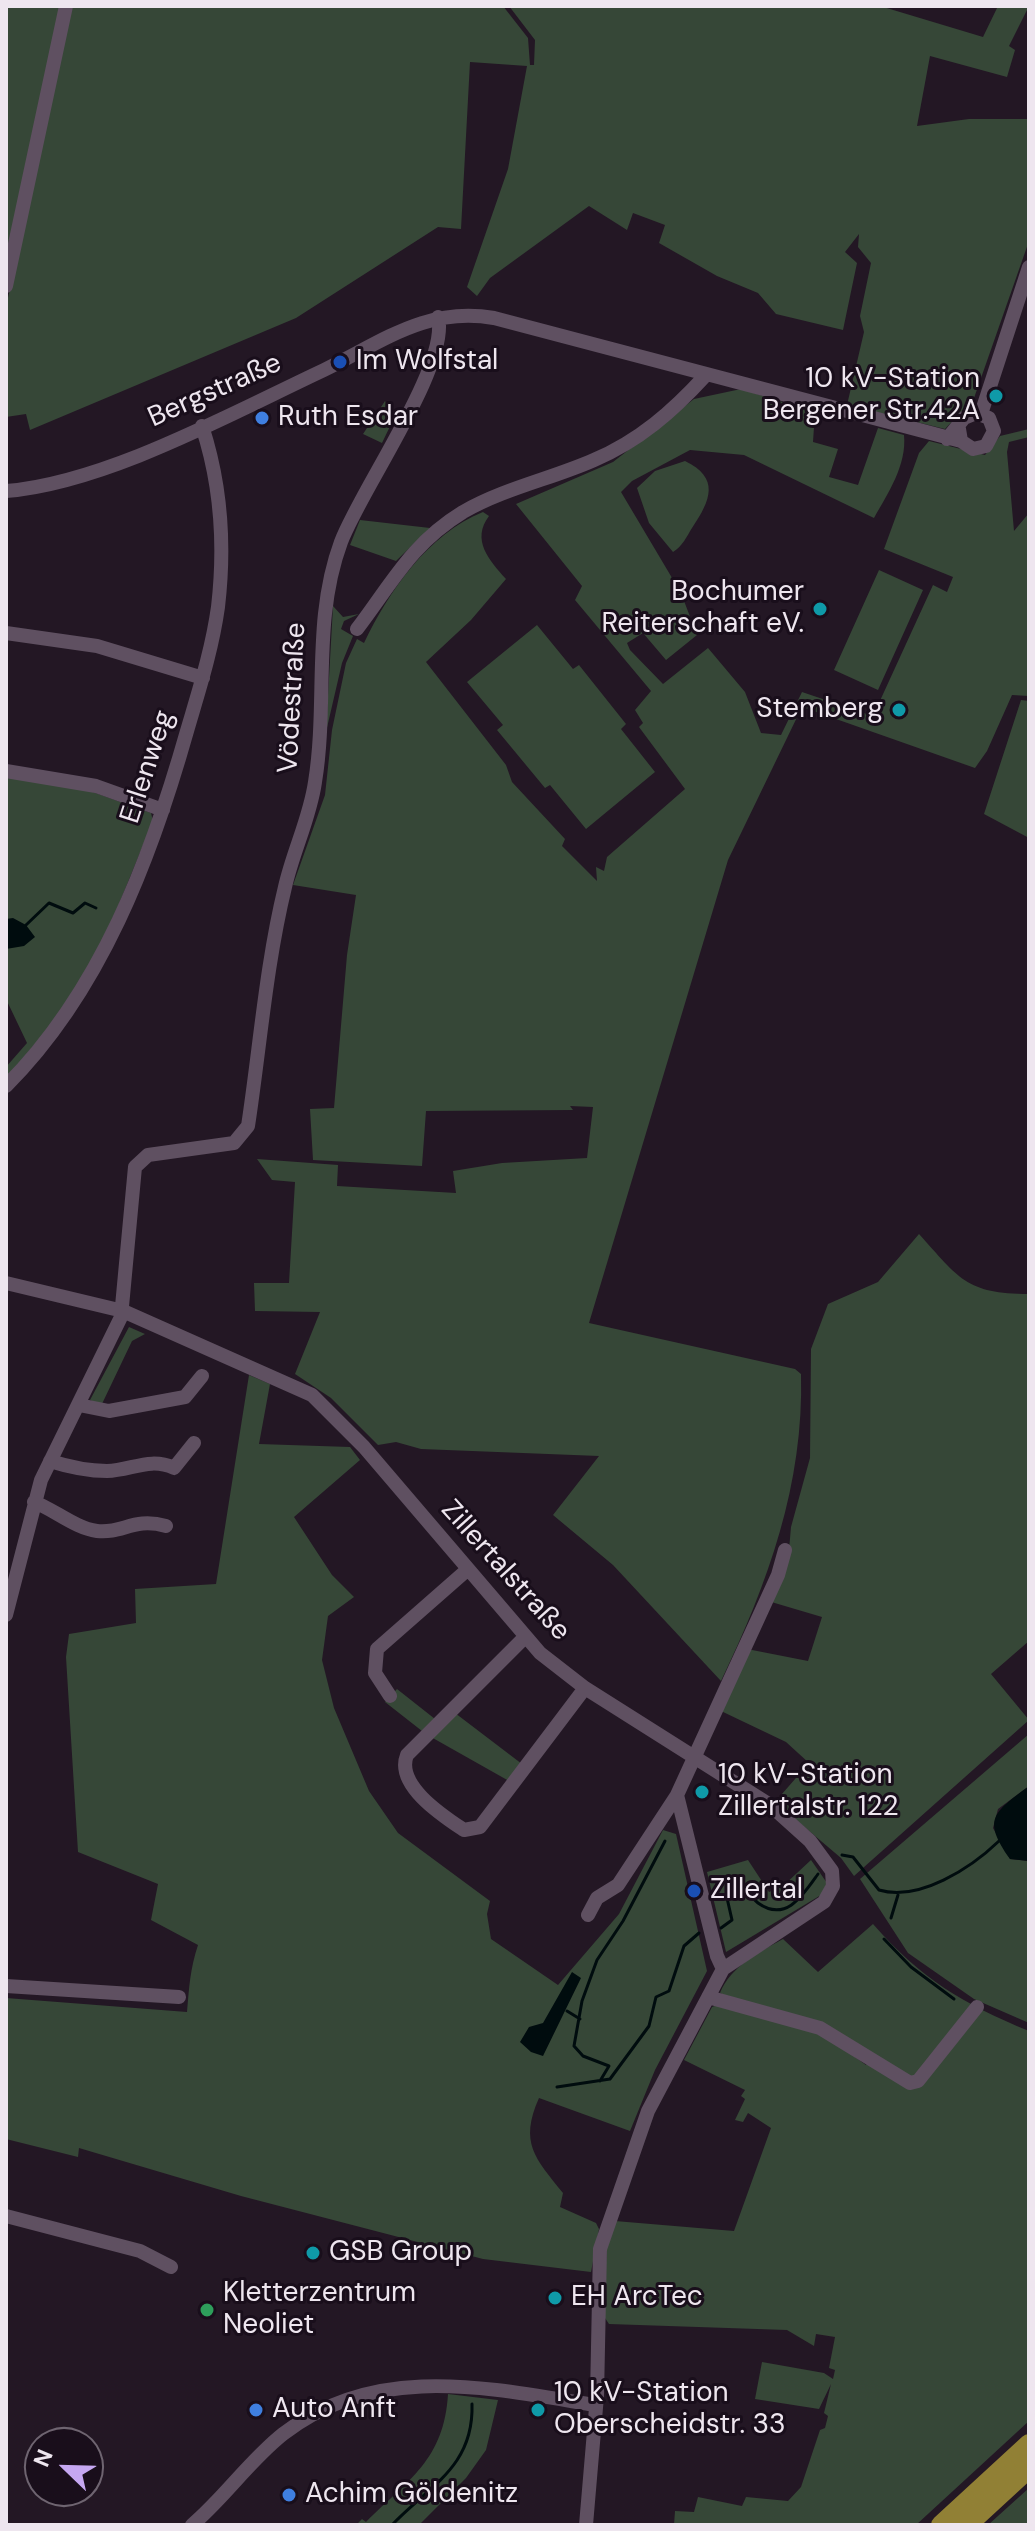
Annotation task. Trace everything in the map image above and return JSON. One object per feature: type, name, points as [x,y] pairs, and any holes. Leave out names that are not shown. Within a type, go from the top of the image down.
[{"type":"highway","points":[[941,2525],[1029,2444]]},
{"type":"highway","points":[[967,2525],[1029,2468]]},
{"type":"street","points":[[6,286],[66,6]]},
{"type":"street","points":[[981,414],[1029,267]]},
{"type":"street","points":[[438,317],[464,314],[494,318],[705,376],[956,436],[973,449],[990,443],[994,426],[981,414]]},
{"type":"street","name":"Bergstraße","points":[[6,491],[71,479],[202,426],[419,322],[438,317]]},
{"type":"street","name":"Vödestraße","points":[[6,1615],[34,1502],[50,1461],[123,1311],[138,1162],[152,1154],[226,1146],[240,1139],[248,1126],[275,930],[316,779],[323,615],[332,570],[351,518],[434,361],[441,332],[438,317]]},
{"type":"street","points":[[357,629],[407,558],[444,526],[507,490],[572,469],[622,447],[664,418],[705,376]]},
{"type":"street","points":[[956,436],[964,418],[981,414]]},
{"type":"street","name":"Erlenweg","points":[[6,1086],[52,1032],[95,965],[123,910],[163,810],[203,678],[218,605],[221,538],[213,463],[202,426]]},
{"type":"street","points":[[6,633],[97,646],[203,678]]},
{"type":"street","points":[[6,771],[96,786],[163,810]]},
{"type":"street","name":"Zillertalstraße","points":[[6,1283],[123,1311],[312,1395],[355,1437],[525,1637],[585,1688],[770,1805],[810,1841],[828,1861],[833,1886],[824,1902],[723,1969]]},
{"type":"street","points":[[79,1405],[95,1411],[109,1411],[185,1397],[202,1376]]},
{"type":"street","points":[[50,1461],[86,1471],[111,1471],[158,1461],[174,1468],[194,1443]]},
{"type":"street","points":[[34,1502],[87,1529],[102,1532],[145,1520],[166,1526]]},
{"type":"street","points":[[588,1915],[597,1898],[618,1885],[677,1795],[778,1575],[785,1550]]},
{"type":"street","points":[[390,1696],[375,1673],[377,1649],[467,1570]]},
{"type":"street","points":[[525,1637],[407,1755],[405,1767],[410,1778],[433,1809],[464,1830],[480,1827],[585,1688]]},
{"type":"street","points":[[586,2525],[595,2405],[600,2249],[604,2231],[648,2111],[723,1969],[705,1913],[677,1795]]},
{"type":"street","points":[[6,1986],[179,1997]]},
{"type":"street","points":[[708,1997],[820,2028],[910,2083],[918,2081],[977,2007]]},
{"type":"street","points":[[6,2216],[140,2251],[171,2267]]},
{"type":"street","points":[[192,2525],[282,2435],[323,2408],[362,2395],[404,2386],[436,2384],[595,2405]]},
{"type":"green space","points":[[6,6],[60,6],[6,262]]},
{"type":"green space","points":[[71,6],[503,6],[528,38],[530,65],[534,65],[535,40],[509,6],[880,6],[983,37],[998,6],[1029,6],[1009,46],[1015,50],[1007,77],[930,56],[917,126],[969,119],[1029,119],[1029,241],[974,398],[945,429],[847,405],[864,332],[860,316],[871,263],[858,247],[859,234],[845,252],[857,263],[843,330],[776,314],[758,293],[717,276],[659,243],[665,225],[633,213],[627,230],[589,206],[490,278],[477,296],[467,287],[508,169],[527,66],[470,62],[461,229],[438,227],[296,318],[30,430],[26,414],[6,417],[6,307]]},
{"type":"green space","points":[[741,389],[815,412],[813,442],[838,449],[829,477],[858,485],[878,428],[904,435],[903,457],[895,478],[874,518],[744,455],[690,450],[632,481],[621,492],[681,593],[697,635],[666,660],[643,633],[627,643],[630,650],[663,684],[708,648],[745,692],[761,733],[781,735],[802,692],[873,716],[933,585],[947,592],[953,577],[884,549],[919,453],[929,441],[985,455],[1000,436],[1029,429],[1029,437],[1009,442],[1007,452],[1014,531],[1029,513],[1029,696],[1012,695],[987,751],[975,768],[802,707],[728,860],[589,1323],[795,1369],[801,1374],[796,1455],[780,1532],[754,1607],[721,1681],[613,1565],[553,1515],[599,1456],[421,1449],[396,1442],[378,1445],[331,1398],[295,1374],[320,1312],[255,1311],[254,1283],[289,1283],[295,1182],[272,1180],[257,1159],[338,1165],[337,1186],[456,1193],[453,1171],[502,1163],[587,1158],[593,1107],[570,1106],[573,1110],[426,1111],[422,1166],[313,1160],[310,1109],[334,1108],[347,955],[356,895],[293,885],[325,795],[332,730],[346,663],[357,639],[364,643],[398,584],[428,549],[445,534],[483,512],[489,516],[482,533],[484,549],[506,579],[471,620],[426,662],[506,765],[512,782],[565,839],[562,846],[597,881],[596,867],[604,871],[607,857],[685,789],[639,727],[643,723],[635,710],[651,691],[575,600],[582,586],[516,504],[613,462],[694,399]]},
{"type":"green space","points":[[385,401],[394,418],[382,443],[363,434]]},
{"type":"green space","points":[[685,461],[704,475],[709,490],[699,518],[673,552],[649,523],[637,488],[655,471]]},
{"type":"green space","points":[[360,520],[430,528],[396,561],[350,545]]},
{"type":"green space","points":[[879,570],[923,590],[878,690],[834,670]]},
{"type":"green space","points":[[333,606],[343,617],[359,614],[344,621],[341,629],[353,636],[342,663],[326,732]]},
{"type":"green space","points":[[537,625],[573,669],[579,665],[626,724],[621,729],[655,772],[586,829],[550,785],[545,788],[497,730],[503,725],[467,682]]},
{"type":"green space","points":[[1021,700],[1029,701],[1029,838],[984,814]]},
{"type":"green space","points":[[6,775],[79,787],[151,813],[153,821],[103,943],[64,1009],[6,1079],[6,1067],[27,1043],[6,999]]},
{"type":"green space","points":[[919,1234],[944,1262],[977,1287],[1029,1294],[1029,1641],[991,1674],[1029,1720],[854,1876],[841,1858],[775,1802],[809,1763],[786,1742],[721,1711],[747,1649],[808,1661],[822,1617],[768,1601],[789,1550],[791,1527],[810,1458],[811,1349],[828,1304],[878,1282]]},
{"type":"green space","points":[[129,1327],[145,1334],[132,1341],[101,1406],[90,1400]]},
{"type":"green space","points":[[249,1375],[270,1384],[259,1444],[350,1447],[360,1460],[294,1517],[332,1575],[354,1597],[328,1616],[322,1660],[334,1708],[369,1791],[398,1833],[490,1901],[487,1914],[491,1939],[558,1985],[619,1914],[663,1830],[676,1834],[707,1971],[655,2070],[630,2131],[539,2098],[530,2127],[530,2139],[538,2159],[563,2193],[560,2207],[596,2223],[599,2229],[591,2272],[483,2259],[241,2196],[79,2148],[78,2157],[6,2139],[6,1998],[187,2012],[198,1945],[151,1920],[158,1884],[78,1852],[66,1657],[69,1634],[136,1623],[135,1589],[216,1584]]},
{"type":"green space","points":[[397,1689],[435,1719],[422,1731],[385,1702]]},
{"type":"green space","points":[[455,1713],[522,1764],[509,1781],[431,1737]]},
{"type":"green space","points":[[1029,1734],[1029,1786],[998,1809],[993,1828],[1010,1859],[1029,1861],[1029,2023],[974,1999],[908,1953],[860,1879]]},
{"type":"green space","points":[[748,1860],[769,1892],[783,1886],[811,1860],[827,1883],[821,1895],[726,1952],[707,1872]]},
{"type":"green space","points":[[873,1924],[908,1960],[944,1988],[1029,2031],[1029,2421],[916,2525],[674,2525],[675,2511],[694,2512],[698,2497],[742,2506],[746,2497],[788,2501],[801,2487],[820,2430],[825,2428],[828,2416],[824,2413],[831,2384],[819,2409],[755,2399],[762,2362],[824,2373],[833,2379],[835,2370],[829,2368],[835,2337],[816,2334],[814,2346],[787,2330],[609,2324],[603,2315],[607,2245],[615,2221],[734,2231],[771,2128],[748,2113],[743,2122],[735,2120],[745,2099],[741,2096],[745,2090],[684,2060],[712,2007],[717,2005],[796,2023],[824,2036],[866,2065],[873,2055],[822,2024],[745,2005],[720,1993],[738,1967],[783,1939],[818,1972]]},
{"type":"green space","points":[[448,2394],[498,2400],[486,2450],[466,2478],[419,2525],[356,2525],[362,2519],[366,2522],[422,2467],[440,2436]]},
{"type":"green space","points":[[1029,2488],[1029,2525],[988,2525]]},
{"type":"shaded area","points":[[13,918],[26,925],[35,937],[24,946],[6,949],[6,919]]},
{"type":"shaded area","points":[[1029,1786],[1029,1861],[1010,1859],[996,1835],[994,1825],[1000,1810]]},
{"type":"shaded area","points":[[572,1972],[581,1978],[543,2056],[531,2052],[520,2042],[529,2027],[543,2023]]},
{"type":"waterway","points":[[26,925],[49,903],[73,913],[85,903],[96,908]]},
{"type":"waterway","points":[[600,2081],[609,2066],[583,2056],[574,2046],[582,2001],[597,1960],[623,1921],[665,1841]]},
{"type":"waterway","points":[[842,1855],[853,1857],[879,1890],[911,1891],[959,1872],[999,1841]]},
{"type":"waterway","points":[[721,1928],[732,1920],[727,1898],[730,1889],[739,1886],[758,1903],[777,1910],[800,1898],[818,1874]]},
{"type":"waterway","points":[[891,1918],[898,1895]]},
{"type":"waterway","points":[[557,2087],[610,2079],[649,2026],[656,1997],[669,1991],[684,1946],[699,1933]]},
{"type":"waterway","points":[[884,1939],[911,1967],[954,1999]]},
{"type":"waterway","points":[[567,2011],[580,2019]]},
{"type":"waterway","points":[[392,2525],[447,2474],[457,2460],[471,2426],[472,2404]]},
{"type":"place","name":"Im Wolfstal","points":[[340,362]]},
{"type":"place","name":"10 kV-Station Bergener Str.42A","points":[[996,396]]},
{"type":"place","name":"Ruth Esdar","points":[[262,418]]},
{"type":"place","name":"Bochumer Reiterschaft eV.","points":[[820,609]]},
{"type":"place","name":"Stemberg","points":[[899,710]]},
{"type":"place","name":"10 kV-Station Zillertalstr. 122","points":[[702,1792]]},
{"type":"place","name":"Zillertal","points":[[694,1891]]},
{"type":"place","name":"GSB Group","points":[[313,2253]]},
{"type":"place","name":"EH ArcTec","points":[[555,2298]]},
{"type":"place","name":"Kletterzentrum Neoliet","points":[[207,2310]]},
{"type":"place","name":"Auto Anft","points":[[256,2410]]},
{"type":"place","name":"10 kV-Station Oberscheidstr. 33","points":[[538,2410]]},
{"type":"place","name":"Achim Göldenitz","points":[[289,2495]]}]
